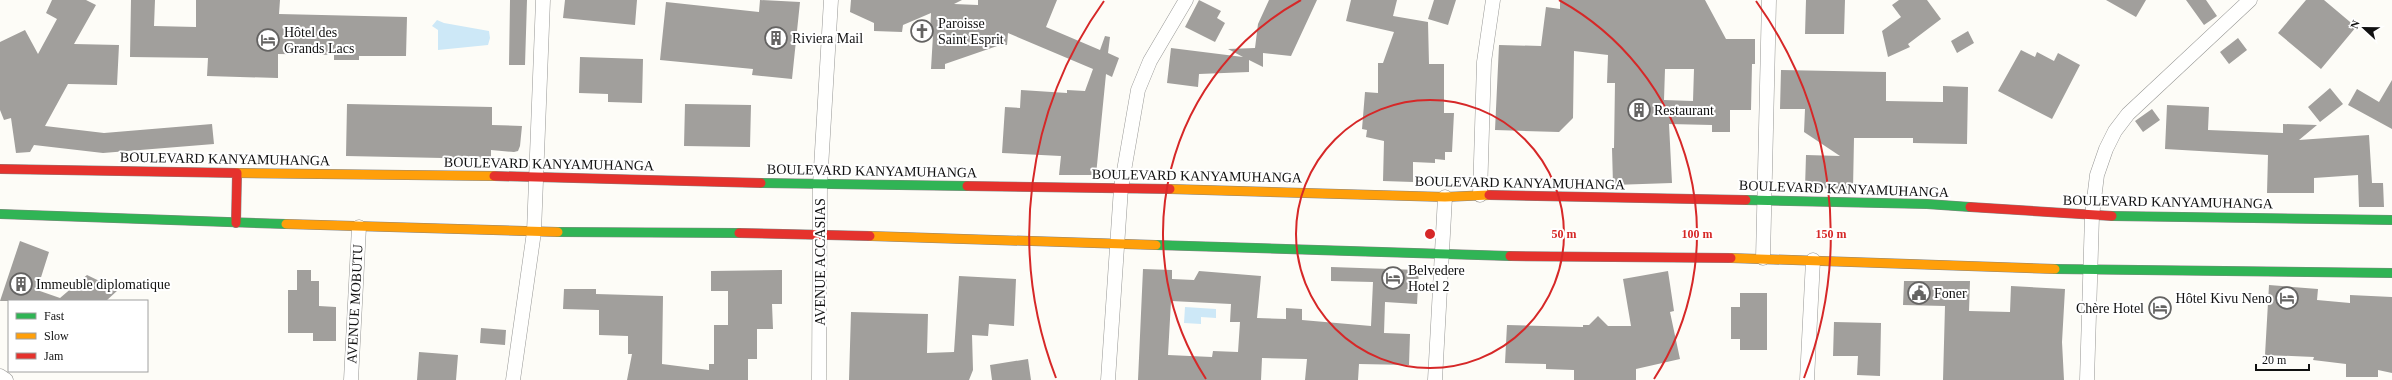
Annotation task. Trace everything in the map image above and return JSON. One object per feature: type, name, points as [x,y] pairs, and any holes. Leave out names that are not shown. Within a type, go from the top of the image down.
[{"type":"main road","name":"BOULEVARD KANYAMUHANGA","points":[[0,169],[534,177],[820,185],[1121,188],[1445,197],[1480,195],[1927,204],[2092,216],[2392,220]]},
{"type":"main road","points":[[236,223],[237,173]]},
{"type":"main road","points":[[0,214],[534,232],[820,234],[1443,255],[1763,258],[2028,269],[2089,268],[2392,273]]},
{"type":"street","points":[[513,380],[534,232],[534,177],[543,0]]},
{"type":"street","name":"AVENUE ACCASIAS","points":[[819,380],[820,185],[831,0]]},
{"type":"street","points":[[1108,380],[1121,188],[1138,90],[1143,75],[1186,0]]},
{"type":"street","points":[[1480,195],[1484,62],[1493,0]]},
{"type":"street","points":[[1763,258],[1769,0]]},
{"type":"street","points":[[2087,380],[2089,268],[2092,216],[2097,175],[2115,131],[2128,114],[2250,0]]},
{"type":"street","points":[[1435,380],[1445,197]]},
{"type":"street","name":"AVENUE MOBUTU","points":[[351,380],[359,227]]},
{"type":"street","points":[[1807,380],[1813,260]]},
{"type":"street","points":[[0,376],[6,380]]},
{"type":"water","points":[[437,20],[444,23],[489,31],[490,38],[488,45],[438,50],[438,30],[432,26]]},
{"type":"water","points":[[1185,307],[1216,309],[1216,318],[1201,317],[1201,324],[1184,323]]},
{"type":"building","points":[[52,0],[86,0],[96,5],[74,44],[119,45],[117,85],[68,84],[45,126],[104,133],[212,124],[214,144],[103,153],[34,145],[30,152],[16,153],[11,118],[4,120],[0,110],[0,42],[25,30],[38,54],[57,19],[46,13]]},
{"type":"building","name":"Hôtel des Grands Lacs","points":[[131,0],[155,0],[154,26],[196,27],[196,0],[280,0],[279,14],[407,17],[406,56],[359,56],[359,60],[334,60],[334,55],[278,54],[278,78],[207,76],[208,58],[130,57]]},
{"type":"building","points":[[510,0],[527,0],[525,65],[509,65]]},
{"type":"building","points":[[565,0],[637,0],[635,25],[563,18]]},
{"type":"building","points":[[760,0],[800,2],[792,79],[752,75],[753,69],[660,60],[666,2],[759,12]]},
{"type":"building","points":[[851,0],[962,0],[954,4],[978,5],[978,0],[1057,0],[1046,27],[1100,50],[1105,36],[1110,37],[1108,53],[1119,58],[1112,77],[1106,74],[1096,175],[1059,175],[1061,156],[1002,153],[1005,107],[1020,108],[1021,90],[1067,93],[1067,90],[1085,91],[1093,69],[1008,33],[1007,45],[1000,45],[945,64],[945,69],[931,69],[933,35],[930,35],[931,13],[903,25],[902,32],[874,31],[874,23],[850,12]]},
{"type":"building","points":[[1199,0],[1221,11],[1217,18],[1225,23],[1215,42],[1185,27]]},
{"type":"building","points":[[1269,0],[1317,0],[1291,56],[1263,53],[1263,67],[1249,60],[1249,72],[1199,74],[1198,87],[1167,83],[1171,48],[1243,57],[1228,49],[1255,48],[1258,24]]},
{"type":"building","points":[[1351,0],[1397,0],[1393,16],[1428,22],[1429,64],[1444,64],[1444,113],[1454,113],[1452,152],[1445,152],[1445,160],[1435,159],[1435,163],[1413,162],[1413,182],[1383,181],[1384,141],[1366,137],[1367,130],[1362,129],[1365,92],[1378,93],[1378,63],[1383,63],[1394,32],[1346,21]]},
{"type":"building","points":[[1434,0],[1456,0],[1448,25],[1428,19]]},
{"type":"building","points":[[1560,0],[1705,0],[1726,39],[1755,39],[1755,64],[1752,64],[1751,110],[1730,110],[1730,132],[1712,132],[1712,125],[1669,124],[1672,183],[1613,185],[1612,148],[1614,148],[1615,83],[1607,83],[1608,55],[1574,51],[1573,118],[1559,132],[1495,130],[1499,45],[1541,46],[1546,7],[1560,9]],"holes":[[[1665,69],[1694,69],[1693,101],[1664,100]]]},
{"type":"building","points":[[1806,0],[1845,0],[1844,34],[1805,34]]},
{"type":"building","points":[[1899,0],[1927,0],[1941,19],[1908,44],[1910,47],[1888,57],[1882,31],[1901,17],[1892,5]]},
{"type":"building","points":[[2106,0],[2146,0],[2136,17]]},
{"type":"building","points":[[2186,0],[2206,0],[2217,16],[2204,25]]},
{"type":"building","points":[[2306,0],[2324,0],[2356,27],[2321,69],[2278,33]]},
{"type":"building","points":[[1968,31],[1974,43],[1957,53],[1951,41]]},
{"type":"building","points":[[2238,38],[2247,50],[2229,64],[2220,52]]},
{"type":"building","points":[[2021,50],[2035,57],[2037,52],[2054,61],[2058,53],[2080,65],[2052,119],[1998,91]]},
{"type":"building","points":[[580,57],[643,59],[642,103],[608,102],[608,94],[579,93]]},
{"type":"building","points":[[1781,70],[1886,72],[1886,101],[1943,102],[1943,86],[1968,87],[1967,144],[1913,143],[1913,138],[1854,138],[1853,189],[1805,188],[1806,155],[1840,156],[1804,132],[1805,109],[1780,109]]},
{"type":"building","points":[[2392,80],[2392,129],[2348,105],[2357,89],[2379,102]]},
{"type":"building","points":[[2330,88],[2343,104],[2320,122],[2308,107]]},
{"type":"building","points":[[347,104],[492,107],[492,125],[522,126],[520,146],[518,151],[514,152],[491,150],[491,159],[346,156]]},
{"type":"building","points":[[685,104],[751,105],[750,147],[684,146]]},
{"type":"building","points":[[2167,105],[2209,107],[2208,130],[2283,133],[2283,124],[2317,125],[2299,140],[2369,135],[2372,183],[2383,183],[2384,207],[2359,207],[2358,175],[2314,178],[2314,193],[2267,193],[2268,155],[2165,149]]},
{"type":"building","points":[[2152,109],[2160,120],[2143,132],[2135,121]]},
{"type":"building","name":"Immeuble diplomatique","points":[[20,241],[49,252],[37,290],[60,298],[87,275],[118,290],[107,300],[0,301]]},
{"type":"building","points":[[1331,267],[1419,270],[1417,304],[1385,302],[1384,333],[1410,334],[1409,365],[1359,364],[1358,380],[1305,380],[1307,359],[1262,358],[1261,380],[1138,380],[1143,269],[1172,270],[1172,279],[1194,280],[1199,271],[1261,276],[1257,318],[1286,319],[1286,308],[1302,309],[1302,320],[1371,326],[1373,282],[1331,281]],"holes":[[[1171,301],[1231,304],[1230,322],[1240,322],[1238,352],[1213,351],[1212,357],[1168,355]]]},
{"type":"building","points":[[297,270],[311,270],[311,281],[319,281],[319,306],[336,307],[336,341],[313,341],[313,333],[288,333],[288,290],[297,290]]},
{"type":"building","points":[[782,270],[782,304],[772,304],[773,329],[757,329],[757,359],[748,359],[748,380],[627,380],[632,354],[628,354],[628,336],[599,335],[599,310],[563,309],[564,289],[596,289],[596,294],[663,296],[662,364],[709,370],[709,364],[714,364],[714,325],[728,325],[728,291],[711,291],[711,271]]},
{"type":"building","points":[[1668,271],[1674,311],[1670,312],[1680,359],[1636,369],[1636,380],[1574,380],[1574,370],[1546,369],[1546,364],[1505,363],[1507,325],[1583,327],[1583,325],[1589,325],[1598,316],[1608,326],[1631,326],[1623,279]]},
{"type":"building","points":[[959,276],[1016,279],[1014,326],[989,324],[988,336],[972,335],[973,370],[969,380],[849,380],[851,312],[928,314],[927,353],[954,352]]},
{"type":"building","points":[[1904,281],[1970,281],[1969,311],[2010,312],[2011,286],[2065,289],[2062,342],[2064,380],[1943,380],[1945,306],[1903,305]]},
{"type":"building","points":[[2269,285],[2318,289],[2317,300],[2350,303],[2350,295],[2392,297],[2392,373],[2378,370],[2378,377],[2346,377],[2346,364],[2313,360],[2314,357],[2265,355]]},
{"type":"building","points":[[1740,293],[1767,293],[1767,350],[1740,350],[1740,339],[1731,339],[1731,307],[1740,307]]},
{"type":"building","points":[[1834,322],[1881,323],[1880,376],[1857,375],[1858,356],[1833,356]]},
{"type":"building","points":[[481,328],[506,330],[505,345],[480,343]]},
{"type":"building","points":[[419,352],[458,355],[456,380],[417,380]]},
{"type":"building","points":[[1028,359],[1031,380],[992,380],[990,365]]},
{"type":"traffic: fast","points":[[761,183],[967,186]]},
{"type":"traffic: fast","points":[[1746,200],[1927,204],[1970,207]]},
{"type":"traffic: fast","points":[[0,214],[286,224]]},
{"type":"traffic: fast","points":[[2112,216],[2392,220]]},
{"type":"traffic: fast","points":[[558,232],[739,233]]},
{"type":"traffic: fast","points":[[1156,245],[1510,256]]},
{"type":"traffic: fast","points":[[2055,269],[2392,273]]},
{"type":"traffic: slow","points":[[237,173],[494,176]]},
{"type":"traffic: slow","points":[[1170,189],[1445,197],[1489,195]]},
{"type":"traffic: slow","points":[[286,224],[558,232]]},
{"type":"traffic: slow","points":[[870,236],[1156,245]]},
{"type":"traffic: slow","points":[[1731,258],[2055,269]]},
{"type":"traffic: jam","points":[[0,169],[237,173]]},
{"type":"traffic: jam","points":[[236,223],[237,173]]},
{"type":"traffic: jam","points":[[494,176],[761,183]]},
{"type":"traffic: jam","points":[[967,186],[1170,189]]},
{"type":"traffic: jam","points":[[1489,195],[1746,200]]},
{"type":"traffic: jam","points":[[1970,207],[2112,216]]},
{"type":"traffic: jam","points":[[739,233],[870,236]]},
{"type":"traffic: jam","points":[[1510,256],[1731,258]]},
{"type":"place","name":"Paroisse Saint Esprit","points":[[922,31]]},
{"type":"place","name":"Riviera Mail","points":[[776,38]]},
{"type":"place","name":"Hôtel des Grands Lacs","points":[[268,40]]},
{"type":"place","name":"Restaurant","points":[[1639,110]]},
{"type":"place","name":"Belvedere Hotel 2","points":[[1393,278]]},
{"type":"place","name":"Immeuble diplomatique","points":[[21,284]]},
{"type":"place","name":"Foner","points":[[1919,293]]},
{"type":"place","name":"Hôtel Kivu Neno","points":[[2287,298]]},
{"type":"place","name":"Chère Hotel","points":[[2160,308]]}]
